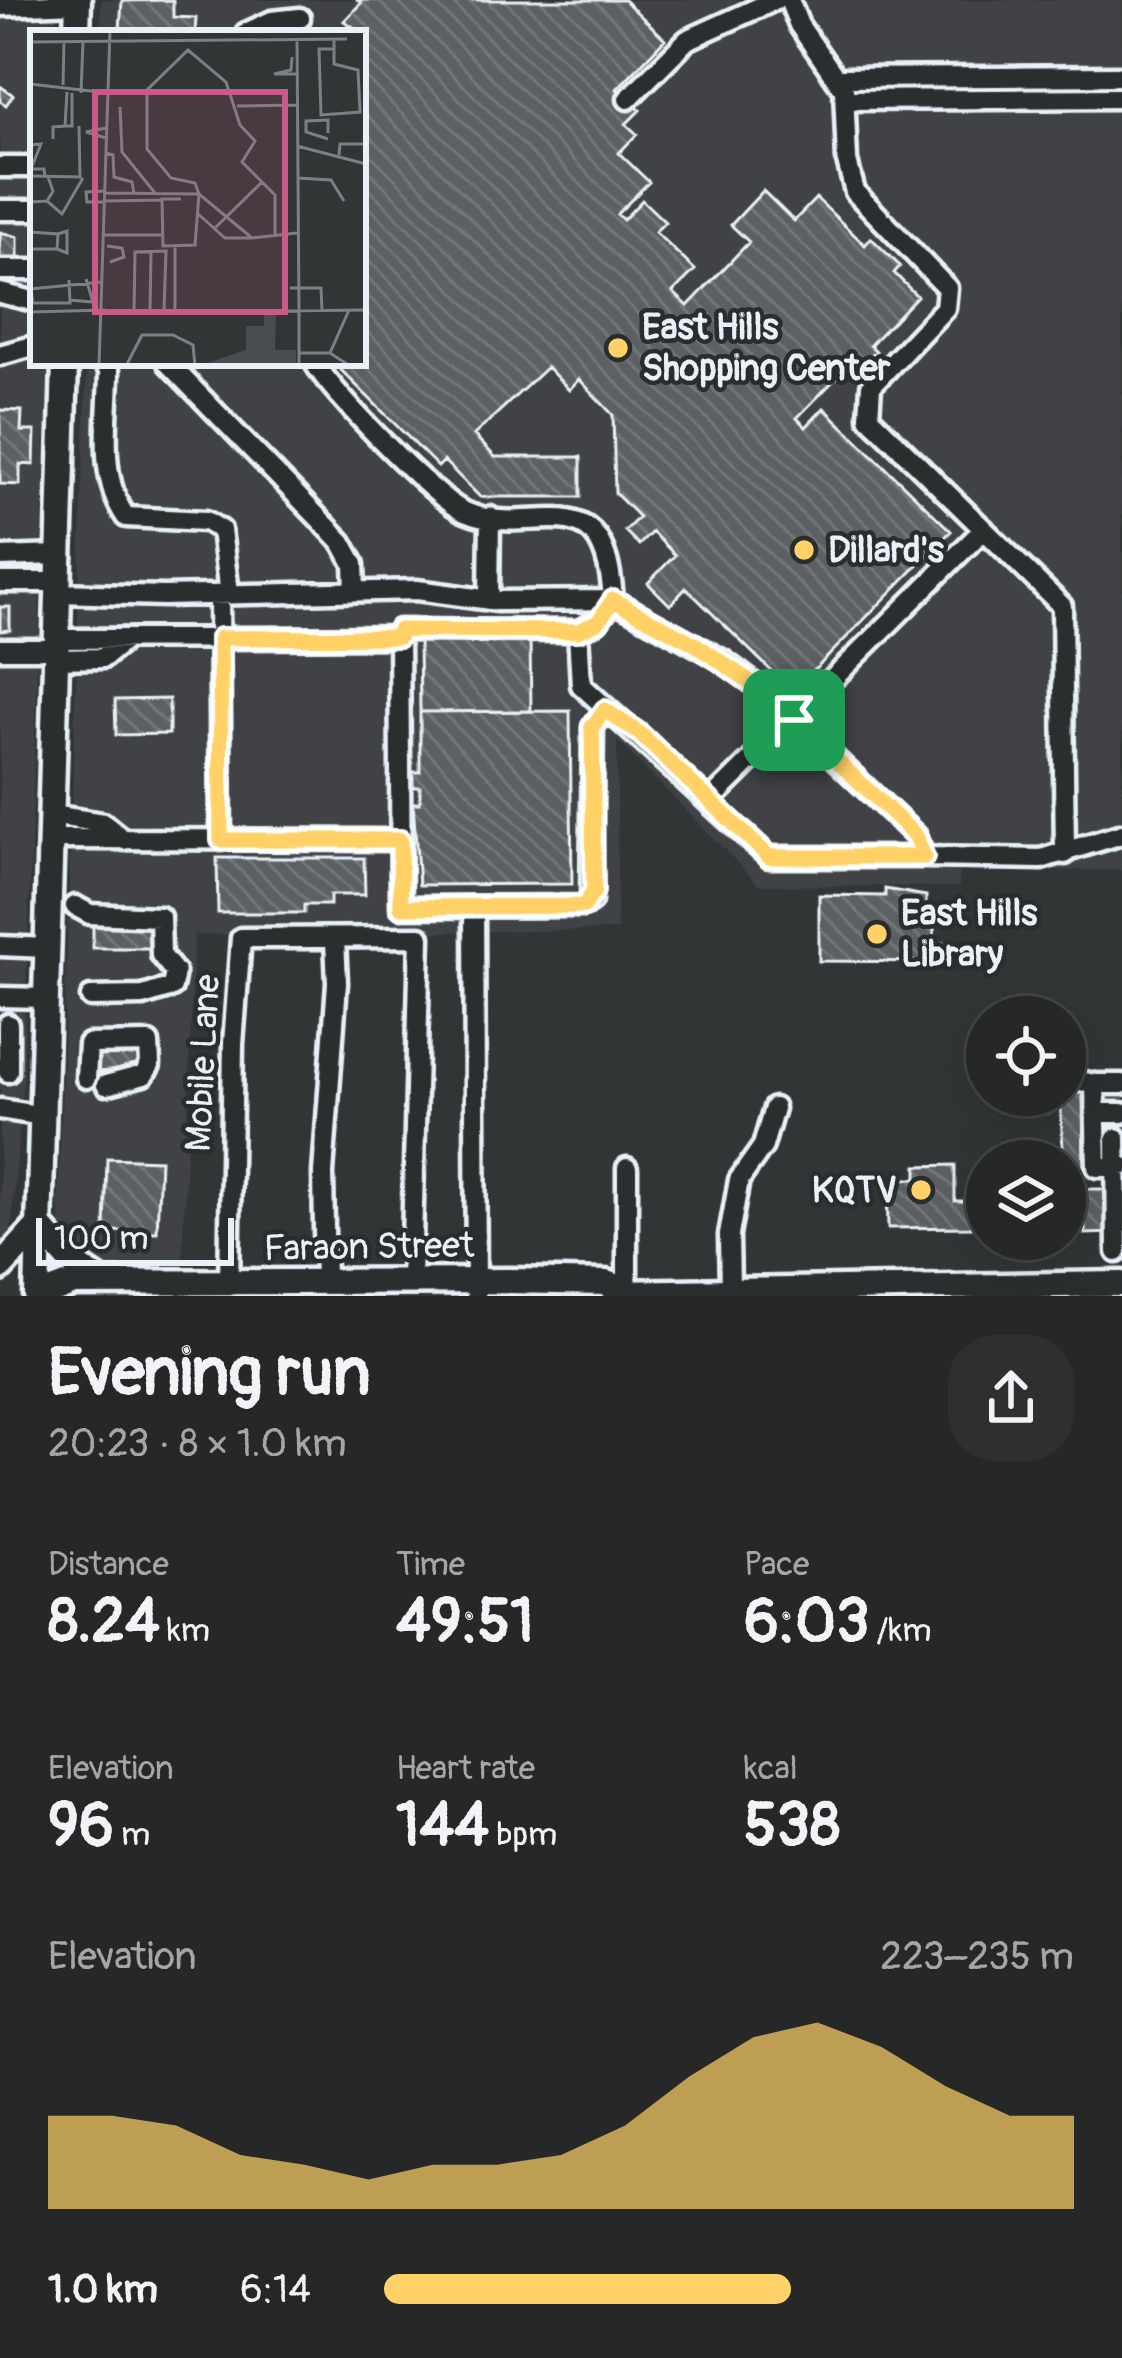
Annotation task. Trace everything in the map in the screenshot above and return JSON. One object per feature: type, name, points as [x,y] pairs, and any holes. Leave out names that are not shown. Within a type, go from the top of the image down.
[{"type":"main road","points":[[39,1296],[44,1070],[37,948],[51,827],[65,366]]},
{"type":"main road","points":[[0,1268],[39,1225]]},
{"type":"main road","points":[[39,1225],[70,1261],[104,1283]]},
{"type":"main road","name":"Faraon Street","points":[[39,1296],[74,1283],[411,1281],[476,1288],[606,1283],[627,1290]]},
{"type":"main road","name":"Faraon Street","points":[[602,1296],[627,1290],[730,1287],[800,1291],[1120,1284]]},
{"type":"street","points":[[628,99],[687,40],[775,0]]},
{"type":"street","points":[[789,0],[799,25],[839,79],[846,100],[847,161],[855,192],[939,278],[949,298],[878,375],[866,409],[1062,607],[1065,854]]},
{"type":"street","points":[[0,6],[78,2]]},
{"type":"street","points":[[252,30],[272,21],[302,17]]},
{"type":"street","points":[[839,79],[1122,76]]},
{"type":"street","points":[[846,100],[1122,98]]},
{"type":"street","points":[[0,271],[30,270]]},
{"type":"street","points":[[0,293],[30,300]]},
{"type":"street","points":[[0,355],[30,347]]},
{"type":"street","points":[[106,366],[108,479],[126,517],[206,521],[221,530],[221,840]]},
{"type":"street","points":[[172,366],[342,542],[354,564],[355,591]]},
{"type":"street","points":[[0,649],[57,649],[103,658],[126,639],[578,631],[598,622],[613,600],[604,547],[576,522],[490,517],[452,505],[332,388],[317,366]]},
{"type":"street","points":[[489,600],[490,517]]},
{"type":"street","points":[[710,801],[984,529]]},
{"type":"street","points":[[0,557],[59,555]]},
{"type":"street","points":[[0,582],[224,594],[398,591],[489,600],[613,600],[724,661],[916,836],[924,857]]},
{"type":"street","points":[[398,591],[401,907],[584,906],[591,901],[592,727],[605,710]]},
{"type":"street","points":[[578,631],[581,685],[778,859],[1041,859],[1122,834]]},
{"type":"street","points":[[0,636],[12,636],[24,649]]},
{"type":"street","points":[[51,827],[124,839],[400,840]]},
{"type":"street","points":[[75,906],[90,914],[160,917],[161,955],[175,980],[172,987],[155,994],[91,997]]},
{"type":"street","points":[[474,907],[476,1288]]},
{"type":"street","name":"Mobile Lane","points":[[229,1285],[233,1045],[241,938],[420,937],[411,1281]]},
{"type":"street","points":[[325,1282],[323,1173],[337,983],[335,940]]},
{"type":"street","points":[[0,949],[37,948]]},
{"type":"street","points":[[0,994],[38,1006]]},
{"type":"street","points":[[38,1006],[4,1024],[4,1072],[44,1070]]},
{"type":"street","points":[[86,1078],[88,1044],[149,1043],[150,1065],[144,1075],[106,1085]]},
{"type":"street","points":[[1086,1082],[1122,1084]]},
{"type":"street","points":[[1095,1084],[1096,1113],[1112,1138],[1097,1167],[1119,1208],[1120,1284]]},
{"type":"street","points":[[730,1287],[730,1235],[739,1180],[763,1146],[774,1108]]},
{"type":"street","points":[[0,1109],[43,1116]]},
{"type":"street","points":[[1096,1113],[1122,1113]]},
{"type":"street","points":[[627,1290],[628,1168]]},
{"type":"shaded area","name":"East Hills Shopping Center","points":[[101,0],[1122,0],[1122,870],[959,871],[959,887],[759,885],[617,740],[617,930],[194,935],[182,1270],[90,1266],[64,1242],[58,1203],[87,366],[366,366],[366,30],[101,30]]},
{"type":"shaded area","points":[[53,13],[59,30],[30,30],[30,366],[48,366],[23,1081],[11,1231],[0,1257],[0,14]]},
{"type":"building","points":[[173,0],[173,17],[196,18],[195,30],[120,29],[122,1]]},
{"type":"building","name":"East Hills Shopping Center","points":[[358,0],[624,0],[665,39],[617,89],[640,110],[626,124],[637,134],[619,153],[649,182],[617,214],[623,220],[642,200],[665,222],[655,232],[695,270],[673,292],[688,306],[749,242],[731,225],[763,191],[794,221],[816,198],[865,245],[871,238],[900,266],[894,273],[917,296],[870,345],[876,351],[854,374],[847,367],[797,418],[806,427],[824,408],[951,531],[793,692],[686,588],[670,605],[648,583],[675,555],[652,532],[639,545],[625,531],[639,517],[615,493],[613,415],[579,379],[569,390],[547,367],[474,435],[495,457],[581,457],[581,497],[480,497],[444,461],[438,467],[340,369],[366,366],[366,30],[344,21],[361,3]]},
{"type":"building","points":[[0,86],[13,95],[6,105],[0,101]]},
{"type":"building","points":[[0,232],[18,237],[18,259],[0,259]]},
{"type":"building","points":[[0,410],[22,411],[21,431],[35,431],[34,465],[20,464],[20,485],[0,484]]},
{"type":"building","points":[[0,607],[10,607],[10,630],[0,631]]},
{"type":"building","points":[[530,639],[531,711],[420,712],[419,640]]},
{"type":"building","points":[[169,699],[169,734],[116,735],[115,700]]},
{"type":"building","points":[[570,711],[572,884],[419,885],[413,803],[420,803],[420,787],[413,787],[413,772],[420,772],[420,712]]},
{"type":"building","points":[[217,858],[364,858],[365,895],[330,895],[330,905],[304,905],[304,913],[218,913]]},
{"type":"building","name":"East Hills Library","points":[[885,889],[926,896],[926,924],[934,924],[934,943],[943,943],[943,962],[819,961],[819,895],[885,896]]},
{"type":"building","points":[[93,915],[159,920],[160,948],[93,948]]},
{"type":"building","points":[[98,1049],[140,1049],[140,1068],[98,1072]]},
{"type":"building","points":[[1061,1116],[1083,1116],[1084,1140],[1063,1140]]},
{"type":"building","points":[[107,1158],[160,1160],[157,1232],[105,1231]]},
{"type":"building","name":"KQTV","points":[[955,1165],[955,1201],[966,1201],[966,1227],[888,1228],[887,1179],[917,1179],[917,1166]]},
{"type":"building","points":[[1086,1189],[1113,1189],[1114,1233],[1086,1234]]},
{"type":"place","name":"East Hills Shopping Center","points":[[618,348]]},
{"type":"place","name":"Dillard's","points":[[804,550]]},
{"type":"place","name":"East Hills Library","points":[[877,934]]},
{"type":"place","name":"KQTV","points":[[921,1190]]},
{"type":"route","points":[[613,600],[724,661],[794,720],[916,836],[924,857],[769,857],[639,733],[605,710],[592,727],[594,891],[584,906],[401,907],[400,840],[221,840],[220,638],[399,637],[399,630],[578,631],[598,622],[613,600]]}]
